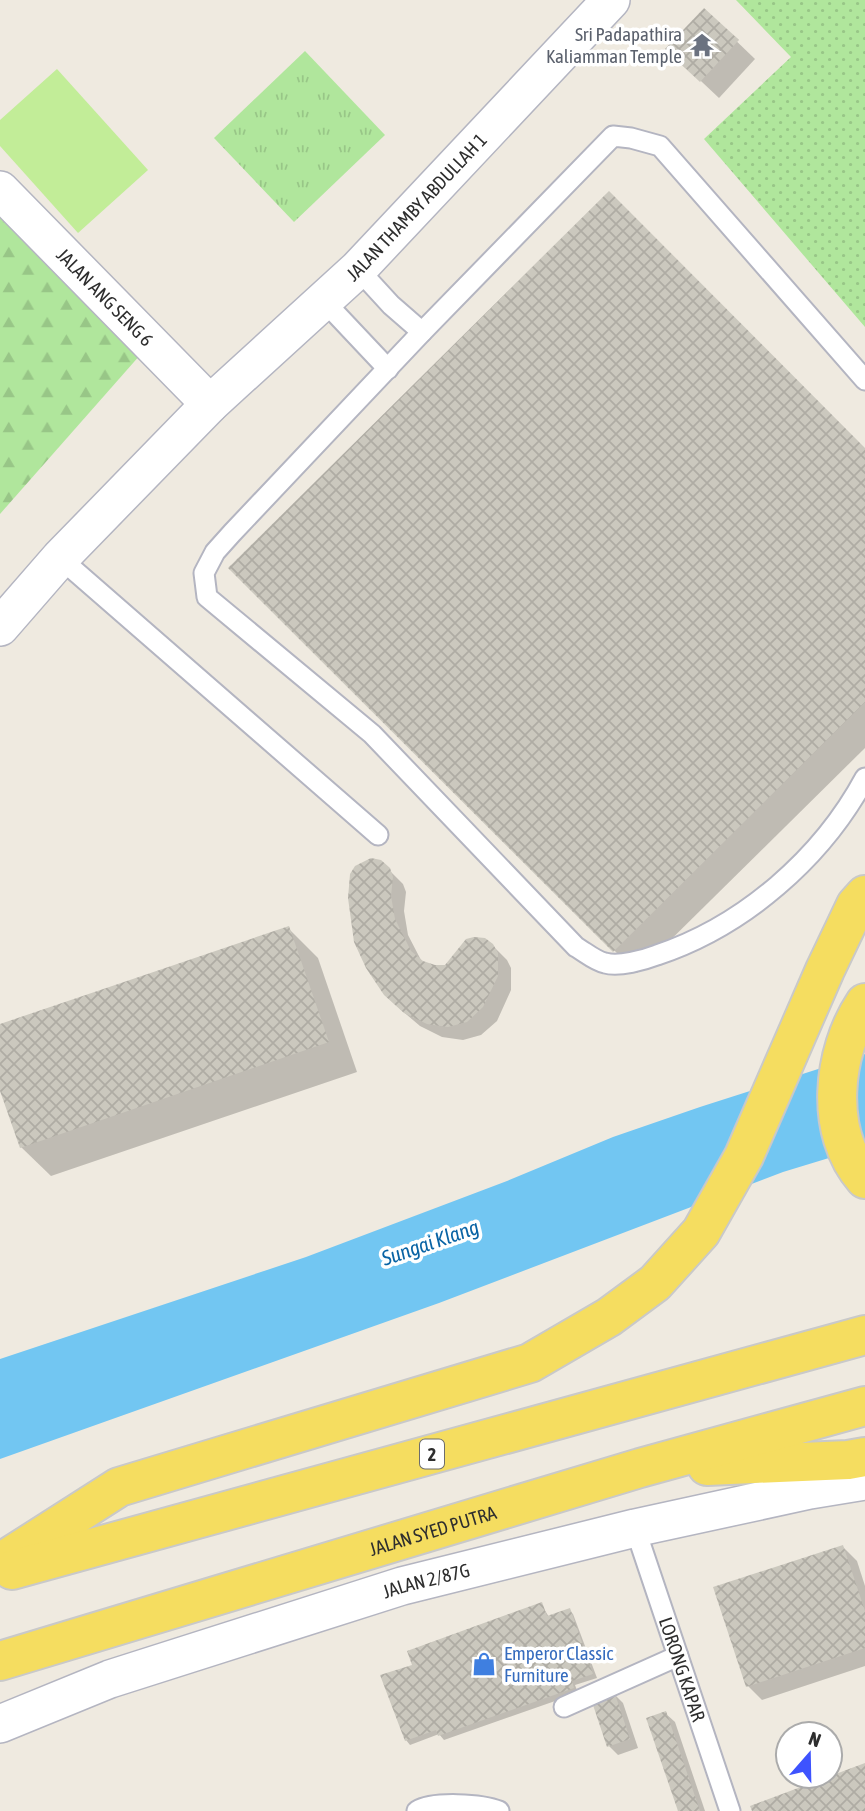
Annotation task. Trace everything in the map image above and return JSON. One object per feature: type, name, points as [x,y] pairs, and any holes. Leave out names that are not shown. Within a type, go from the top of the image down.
[{"type":"main road","points":[[0,1563],[119,1487],[530,1363],[608,1317],[655,1283],[701,1233],[744,1156],[825,970],[856,905],[865,895]]},
{"type":"main road","points":[[865,1003],[856,1017],[837,1075],[839,1123],[854,1167],[865,1179]]},
{"type":"main road","name":"2","points":[[0,1573],[865,1335]]},
{"type":"main road","name":"JALAN SYED PUTRA","points":[[0,1661],[640,1468],[865,1406]]},
{"type":"main road","points":[[640,1468],[848,1460],[865,1457]]},
{"type":"street","name":"JALAN THAMBY ABDULLAH 1","points":[[0,627],[60,558],[210,404],[358,269],[611,0]]},
{"type":"street","name":"JALAN ANG SENG 6","points":[[0,190],[210,404]]},
{"type":"street","name":"JALAN 2/87G","points":[[0,1724],[110,1679],[402,1586],[635,1528],[810,1490],[865,1481]]},
{"type":"lane","points":[[865,380],[660,146],[613,136],[422,332],[215,552],[204,573],[207,597],[372,734],[576,947],[605,963],[640,961],[681,947],[746,912],[809,856],[851,804],[865,778]]},
{"type":"lane","points":[[358,269],[391,305],[422,332]]},
{"type":"lane","points":[[323,300],[388,369]]},
{"type":"lane","points":[[60,558],[378,835]]},
{"type":"lane","name":"LORONG KAPAR","points":[[635,1528],[730,1811]]},
{"type":"lane","points":[[564,1707],[678,1656]]},
{"type":"lane","points":[[417,1811],[425,1806],[480,1806],[499,1811]]},
{"type":"green space","points":[[736,0],[865,0],[865,327],[704,139],[791,57]]},
{"type":"green space","points":[[305,51],[385,135],[294,222],[214,138]]},
{"type":"green space","points":[[57,69],[148,170],[78,233],[0,146],[0,120]]},
{"type":"green space","points":[[0,210],[141,354],[0,514]]},
{"type":"water","name":"Sungai Klang","points":[[865,1054],[865,1147],[783,1172],[439,1303],[0,1459],[0,1359],[306,1257],[507,1181],[613,1137]]},
{"type":"building","name":"Sri Padapathira Kaliamman Temple","points":[[704,8],[739,40],[700,82],[665,49]]},
{"type":"building","points":[[609,191],[865,448],[865,702],[613,952],[228,568]]},
{"type":"building","points":[[371,858],[381,860],[390,868],[393,877],[391,896],[395,919],[411,951],[423,961],[445,965],[466,939],[474,937],[485,938],[493,944],[498,953],[498,976],[483,1007],[467,1022],[448,1027],[427,1024],[404,1013],[384,995],[366,968],[354,942],[348,898],[350,874],[355,866]]},
{"type":"building","points":[[289,926],[329,1042],[20,1148],[0,1091],[0,1024]]},
{"type":"building","points":[[843,1545],[865,1611],[865,1648],[746,1687],[713,1587]]},
{"type":"building","points":[[542,1602],[547,1616],[570,1608],[593,1674],[572,1681],[574,1688],[438,1736],[436,1730],[405,1741],[380,1675],[412,1665],[407,1651]]},
{"type":"building","points":[[614,1691],[630,1739],[607,1747],[591,1699]]},
{"type":"building","points":[[666,1711],[700,1811],[678,1811],[646,1718]]},
{"type":"building","points":[[865,1763],[865,1811],[752,1811],[750,1806],[793,1790],[844,1790],[844,1771]]},
{"type":"place","name":"Sri Padapathira Kaliamman Temple","points":[[702,45]]},
{"type":"place","name":"Emperor Classic Furniture","points":[[484,1664]]}]
